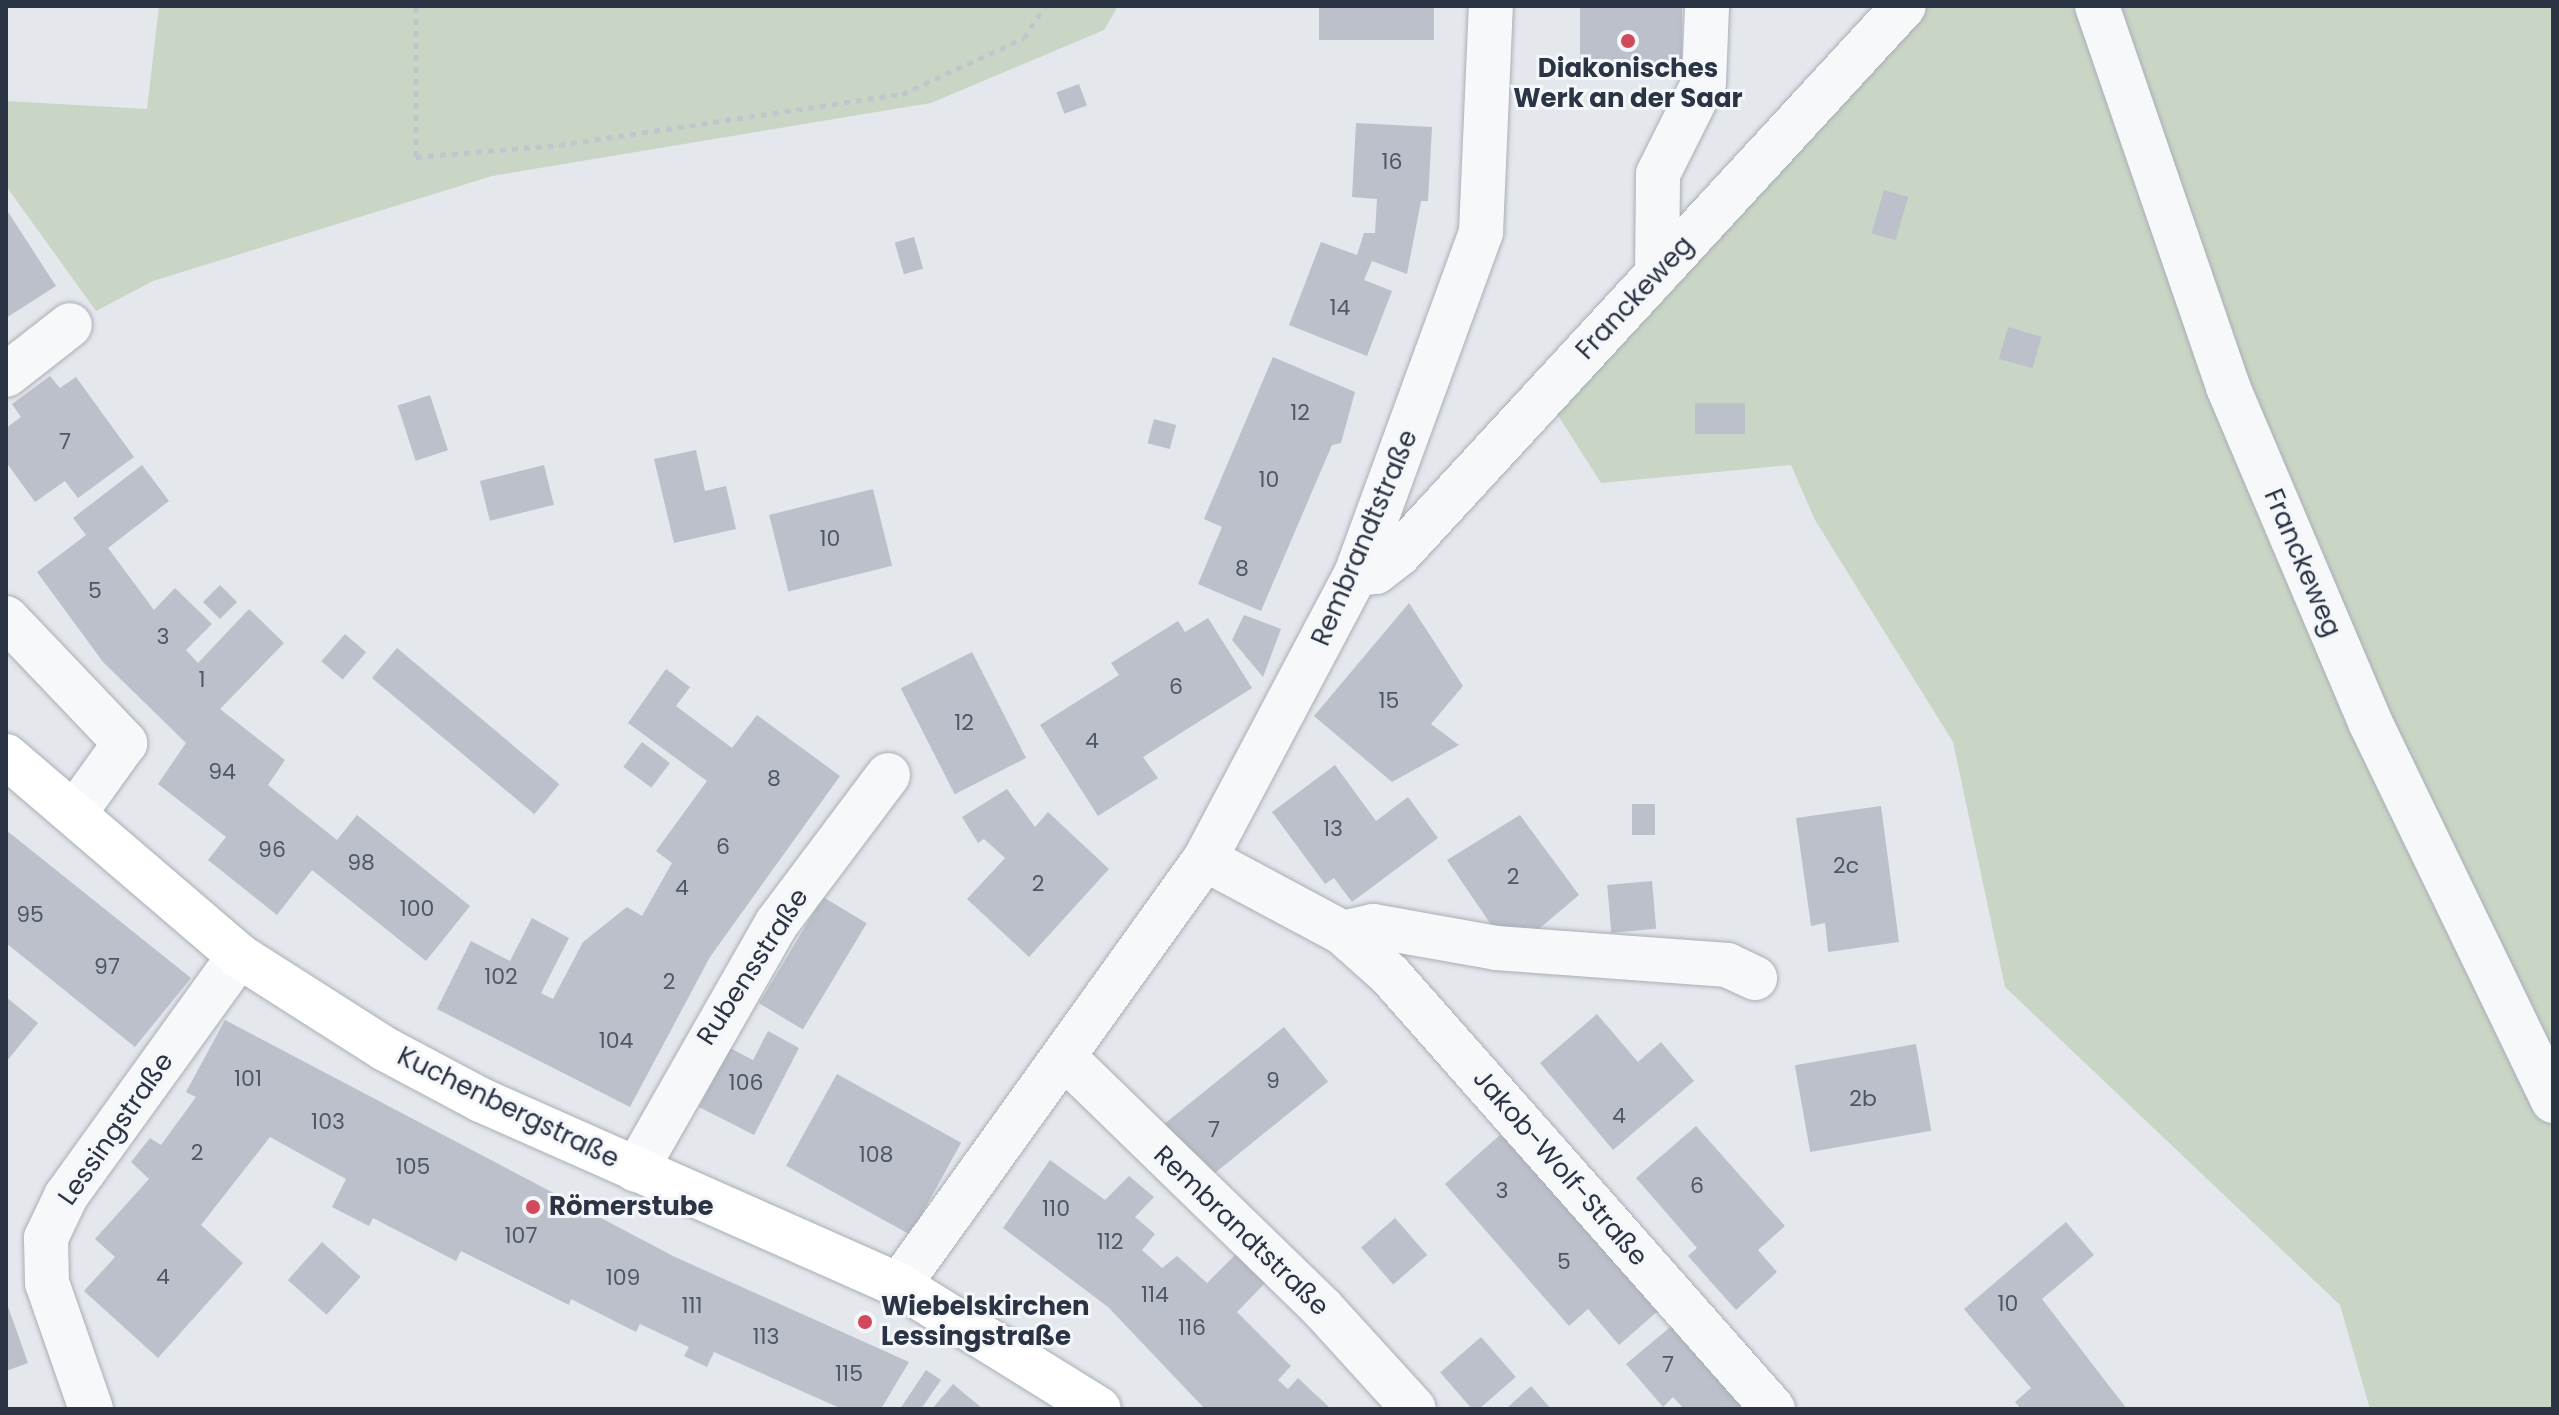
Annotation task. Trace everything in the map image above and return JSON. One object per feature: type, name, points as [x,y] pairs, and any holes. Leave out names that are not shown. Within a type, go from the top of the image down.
[{"type":"main road","name":"Kuchenbergstraße","points":[[6,756],[239,956],[399,1056],[636,1170],[899,1285],[1099,1409]]},
{"type":"street","name":"Rembrandtstraße","points":[[899,1285],[1205,859],[1356,574],[1481,232],[1491,6]]},
{"type":"street","points":[[1657,274],[1658,174],[1704,82],[1707,6]]},
{"type":"street","name":"Franckeweg","points":[[1356,574],[1376,572],[1399,554],[1904,6]]},
{"type":"street","name":"Franckeweg","points":[[2097,6],[2228,387],[2370,722],[2553,1101]]},
{"type":"street","points":[[6,375],[70,325]]},
{"type":"street","points":[[6,618],[125,743],[74,814]]},
{"type":"street","name":"Rubensstraße","points":[[636,1170],[777,923],[888,775]]},
{"type":"street","name":"Jakob-Wolf-Straße","points":[[1205,859],[1343,933],[1390,975],[1773,1409]]},
{"type":"street","points":[[1343,933],[1373,926],[1496,948],[1727,965],[1755,978]]},
{"type":"street","name":"Lessingstraße","points":[[91,1409],[47,1283],[46,1238],[66,1196],[239,956]]},
{"type":"street","name":"Rembrandtstraße","points":[[1064,1057],[1323,1309],[1414,1409]]},
{"type":"path","points":[[416,6],[416,157],[559,145],[902,94],[1024,38],[1045,6]]},
{"type":"green space","points":[[159,6],[1118,6],[1104,30],[931,103],[492,176],[153,281],[96,311],[6,186],[6,101],[147,109]]},
{"type":"green space","points":[[1927,6],[2553,6],[2553,1409],[2370,1409],[2340,1305],[2005,987],[1953,742],[1815,520],[1791,465],[1601,483],[1552,406]]},
{"type":"building","points":[[1319,6],[1434,6],[1434,40],[1319,40]]},
{"type":"building","name":"Diakonisches Werk an der Saar","points":[[1580,6],[1682,6],[1682,76],[1580,76]]},
{"type":"building","points":[[1079,84],[1087,106],[1064,114],[1056,92]]},
{"type":"building","points":[[1356,123],[1432,127],[1428,201],[1421,201],[1407,274],[1372,261],[1364,280],[1392,291],[1367,356],[1289,325],[1321,242],[1357,255],[1364,233],[1375,233],[1377,199],[1352,197]]},
{"type":"building","points":[[1884,190],[1908,197],[1896,240],[1872,233]]},
{"type":"building","points":[[6,213],[56,286],[6,318]]},
{"type":"building","points":[[914,237],[923,269],[904,274],[895,243]]},
{"type":"building","points":[[2008,327],[2042,337],[2033,368],[1999,359]]},
{"type":"building","points":[[1273,357],[1355,392],[1341,443],[1332,445],[1261,611],[1198,584],[1222,527],[1204,519]]},
{"type":"building","points":[[50,376],[60,388],[76,377],[134,457],[78,498],[65,481],[35,502],[6,462],[6,428],[21,417],[12,404]]},
{"type":"building","points":[[430,395],[448,450],[416,461],[398,406]]},
{"type":"building","points":[[1695,403],[1745,403],[1745,434],[1695,434]]},
{"type":"building","points":[[1154,419],[1176,425],[1170,449],[1148,443]]},
{"type":"building","points":[[696,450],[705,491],[726,486],[736,529],[674,543],[654,459]]},
{"type":"building","points":[[142,465],[169,501],[108,548],[154,610],[175,588],[212,624],[186,650],[198,663],[249,609],[284,643],[220,709],[285,760],[268,785],[337,840],[357,815],[470,906],[426,961],[312,870],[277,915],[208,860],[226,837],[158,784],[186,743],[103,662],[37,572],[86,535],[73,518]]},
{"type":"building","points":[[544,465],[554,505],[490,521],[480,481]]},
{"type":"building","points":[[873,489],[892,566],[788,592],[769,515]]},
{"type":"building","points":[[220,585],[237,602],[220,619],[203,602]]},
{"type":"building","points":[[1409,603],[1463,686],[1431,724],[1459,745],[1392,782],[1314,716]]},
{"type":"building","points":[[1244,615],[1281,629],[1263,677],[1232,640]]},
{"type":"building","points":[[1208,618],[1252,688],[1143,757],[1158,778],[1098,816],[1040,725],[1119,675],[1111,663],[1178,621],[1185,632]]},
{"type":"building","points":[[345,634],[366,652],[343,680],[321,661]]},
{"type":"building","points":[[397,648],[559,784],[534,814],[372,678]]},
{"type":"building","points":[[972,652],[1026,758],[955,794],[901,688]]},
{"type":"building","points":[[666,669],[690,687],[676,706],[732,748],[757,715],[840,776],[710,957],[630,1107],[437,1009],[471,941],[510,961],[532,918],[569,938],[541,993],[553,999],[583,942],[627,907],[642,916],[672,863],[656,851],[707,781],[628,723]]},
{"type":"building","points":[[642,742],[670,763],[651,788],[623,767]]},
{"type":"building","points":[[1335,765],[1376,821],[1408,797],[1438,838],[1352,902],[1334,878],[1325,884],[1272,812]]},
{"type":"building","points":[[1007,789],[1035,827],[1048,812],[1109,869],[1029,957],[967,899],[1005,858],[984,839],[978,843],[962,817]]},
{"type":"building","points":[[1632,804],[1655,804],[1655,835],[1632,835]]},
{"type":"building","points":[[1881,806],[1899,942],[1828,952],[1825,923],[1811,926],[1796,818]]},
{"type":"building","points":[[1520,815],[1579,895],[1534,933],[1494,929],[1447,860]]},
{"type":"building","points":[[6,830],[191,978],[135,1047],[6,943]]},
{"type":"building","points":[[1652,881],[1656,929],[1611,933],[1607,885]]},
{"type":"building","points":[[823,897],[867,923],[803,1030],[759,1003]]},
{"type":"building","points":[[6,997],[38,1023],[6,1062]]},
{"type":"building","points":[[1597,1014],[1638,1062],[1661,1042],[1694,1081],[1613,1150],[1540,1063]]},
{"type":"building","points":[[225,1020],[675,1257],[909,1362],[881,1409],[842,1409],[714,1352],[707,1367],[684,1356],[689,1347],[640,1324],[636,1332],[571,1299],[569,1305],[461,1251],[456,1261],[373,1218],[369,1226],[332,1207],[346,1179],[270,1137],[201,1225],[243,1263],[158,1358],[84,1291],[115,1257],[95,1239],[149,1179],[131,1162],[150,1138],[161,1145],[196,1097],[186,1092]]},
{"type":"building","points":[[1284,1027],[1328,1081],[1208,1179],[1164,1125]]},
{"type":"building","points":[[768,1031],[799,1048],[754,1135],[699,1107],[730,1048],[753,1060]]},
{"type":"building","points":[[1916,1044],[1931,1131],[1810,1152],[1795,1065]]},
{"type":"building","points":[[837,1074],[961,1143],[910,1235],[786,1166]]},
{"type":"building","points":[[1696,1126],[1785,1226],[1758,1250],[1777,1272],[1736,1310],[1688,1256],[1697,1248],[1636,1178]]},
{"type":"building","points":[[1502,1133],[1658,1311],[1619,1345],[1588,1309],[1569,1326],[1445,1184]]},
{"type":"building","points":[[1050,1160],[1105,1200],[1129,1176],[1154,1197],[1135,1217],[1155,1234],[1142,1250],[1162,1268],[1177,1256],[1207,1283],[1239,1251],[1268,1280],[1237,1312],[1291,1366],[1278,1380],[1288,1389],[1298,1378],[1331,1409],[1205,1409],[1108,1307],[1003,1228]]},
{"type":"building","points":[[1395,1218],[1427,1255],[1393,1285],[1361,1248]]},
{"type":"building","points":[[2066,1222],[2094,1255],[2042,1299],[2127,1409],[2021,1409],[2015,1402],[2031,1388],[1964,1309]]},
{"type":"building","points":[[322,1242],[361,1277],[327,1315],[288,1280]]},
{"type":"building","points":[[6,1301],[28,1363],[6,1371]]},
{"type":"building","points":[[1674,1324],[1746,1409],[1684,1409],[1673,1397],[1663,1407],[1626,1364]]},
{"type":"building","points":[[1481,1337],[1516,1377],[1479,1409],[1472,1409],[1440,1372]]},
{"type":"building","points":[[926,1370],[941,1380],[921,1409],[900,1409]]},
{"type":"building","points":[[953,1384],[983,1409],[932,1409]]},
{"type":"building","points":[[1531,1386],[1551,1409],[1506,1409]]},
{"type":"place","name":"Diakonisches Werk an der Saar","points":[[1628,41]]},
{"type":"place","name":"Römerstube","points":[[533,1207]]},
{"type":"place","name":"Wiebelskirchen Lessingstraße","points":[[865,1322]]}]
